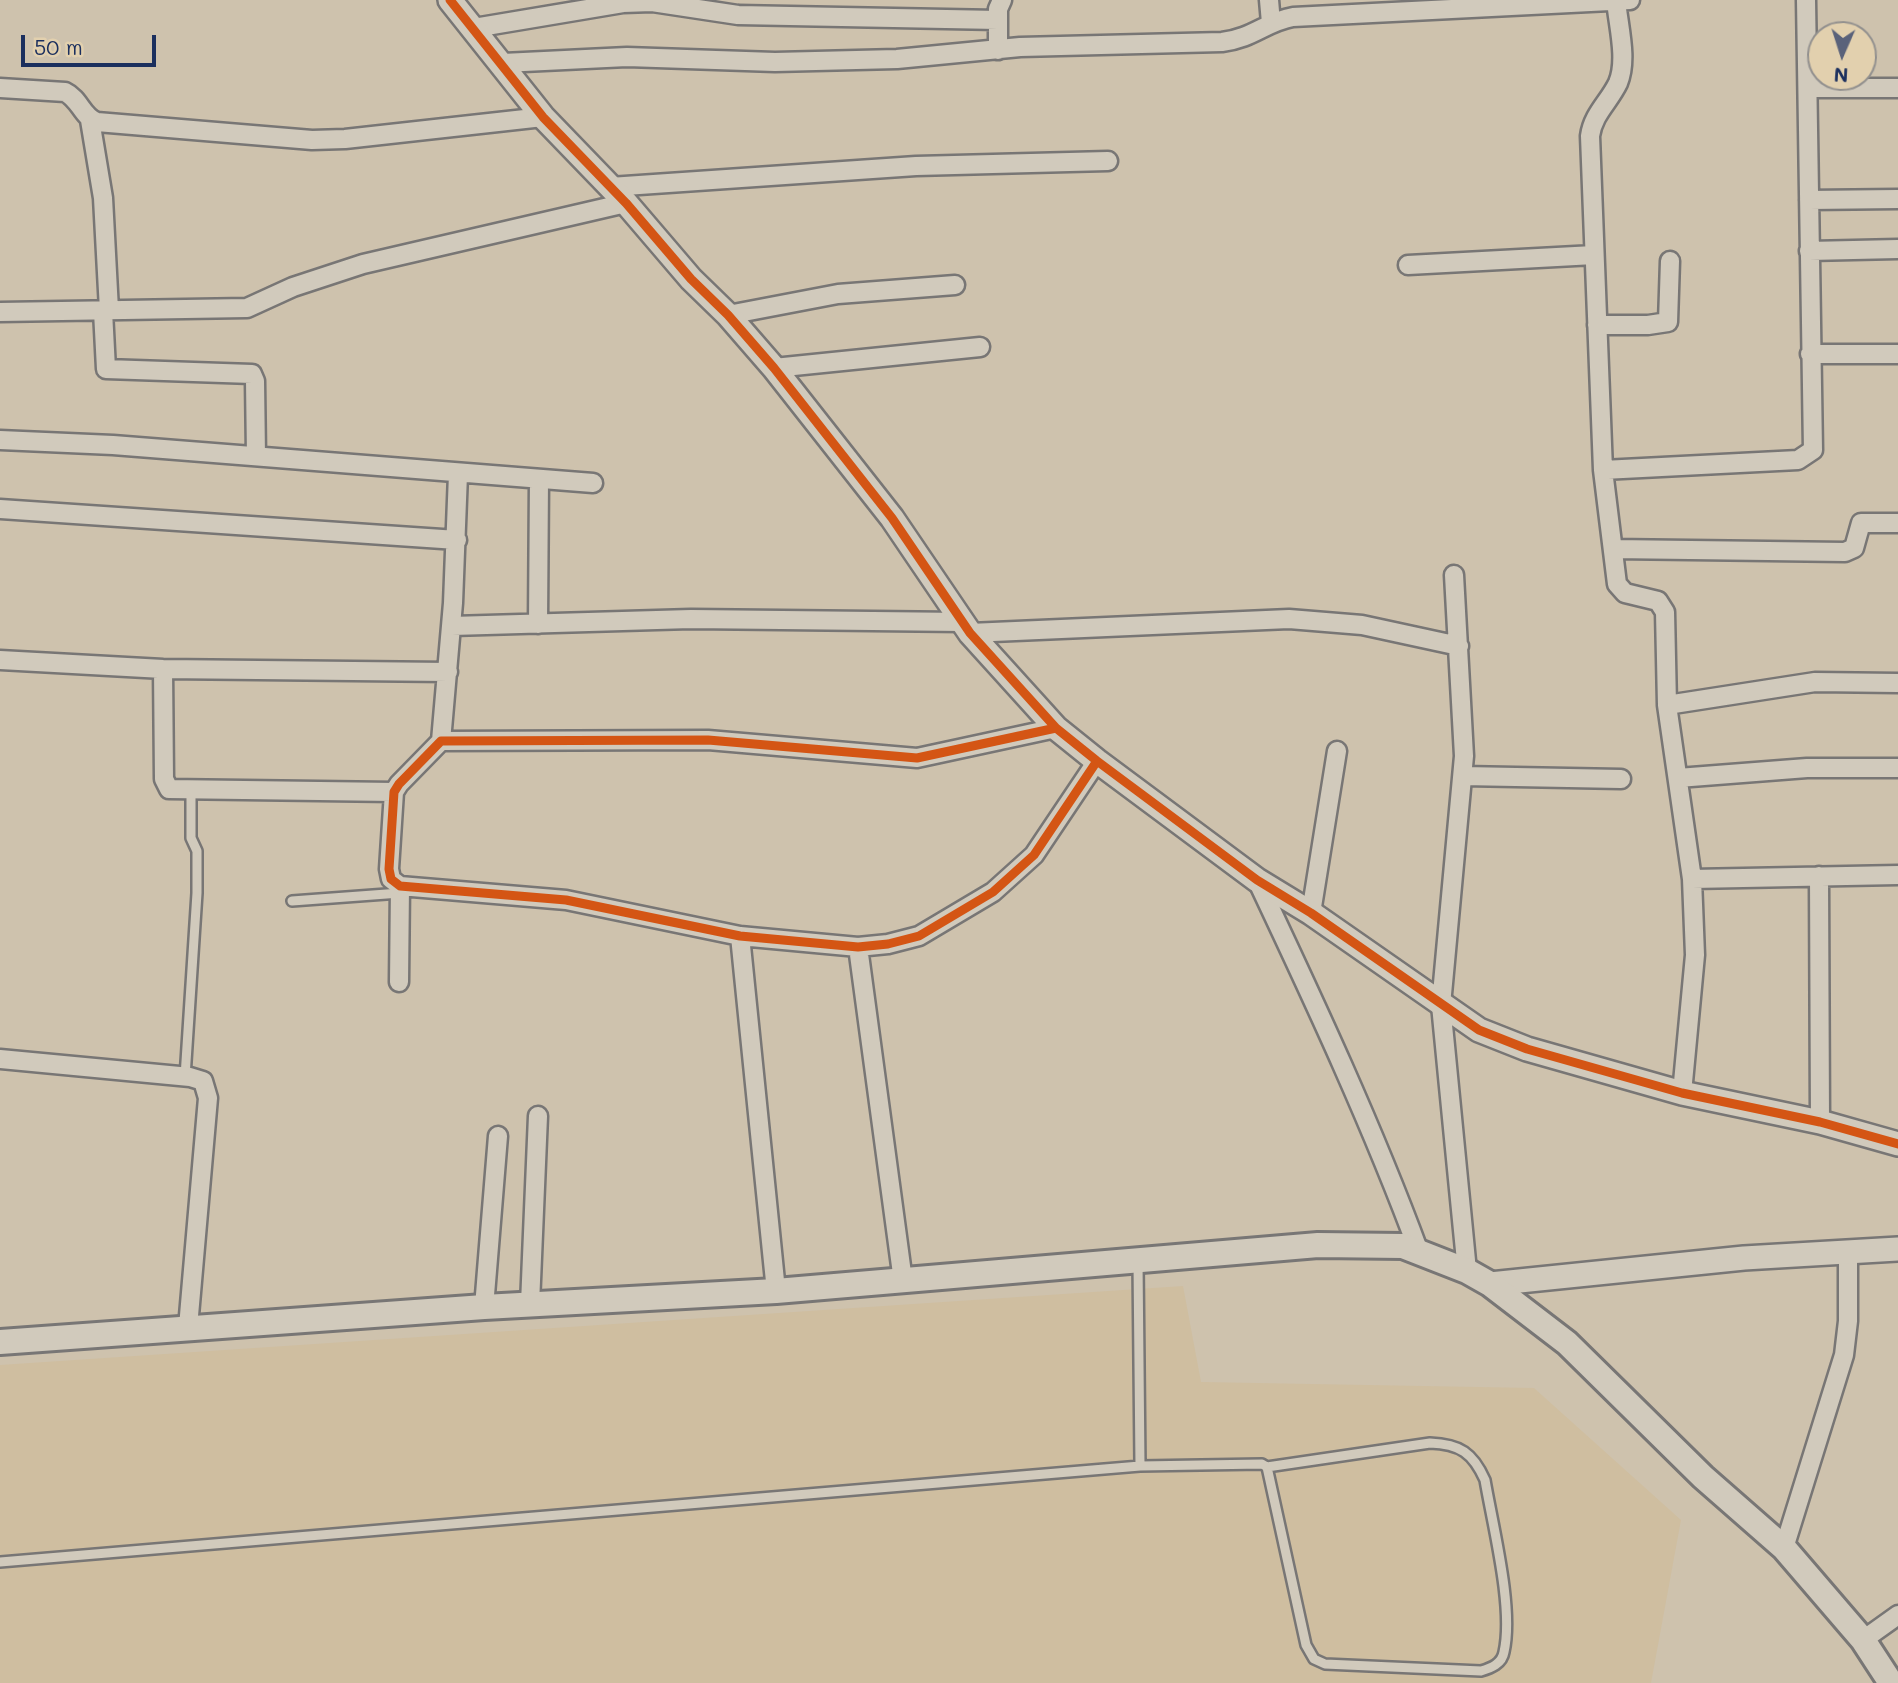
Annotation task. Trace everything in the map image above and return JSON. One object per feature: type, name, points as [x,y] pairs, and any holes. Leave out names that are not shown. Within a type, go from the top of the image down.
[{"type":"main road","points":[[0,1342],[484,1307],[776,1291],[1318,1245],[1403,1246],[1467,1271],[1490,1284],[1567,1343],[1703,1476],[1784,1548],[1863,1640],[1891,1683]]},
{"type":"street","points":[[450,0],[503,63],[543,117],[618,195],[774,368],[892,518],[967,628],[1056,728],[1097,761],[1256,880],[1311,913],[1479,1030],[1527,1049],[1682,1093],[1820,1122],[1898,1144]]},
{"type":"street","points":[[998,50],[998,20],[1002,0]]},
{"type":"street","points":[[1269,0],[1271,23]]},
{"type":"street","points":[[503,63],[627,57],[775,62],[897,59],[1043,46],[1222,42],[1252,36],[1271,23],[1293,17],[1621,0],[1622,64],[1618,82],[1592,121],[1590,136],[1603,470],[1620,589],[1658,601],[1662,606],[1667,705],[1692,879],[1695,955],[1682,1093]]},
{"type":"street","points":[[1806,0],[1807,29]]},
{"type":"street","points":[[474,28],[623,3],[652,2],[738,15],[998,20]]},
{"type":"street","points":[[0,88],[65,92],[72,96],[90,120],[103,198],[106,369],[252,374],[255,381],[256,456]]},
{"type":"street","points":[[1877,88],[1898,88]]},
{"type":"street","points":[[1603,470],[1782,462],[1809,456],[1814,439],[1810,354],[1809,91]]},
{"type":"street","points":[[90,120],[312,140],[374,137],[543,117]]},
{"type":"street","points":[[0,312],[247,308],[293,287],[363,264],[618,195],[916,166],[1108,160]]},
{"type":"street","points":[[1809,200],[1898,199]]},
{"type":"street","points":[[1809,251],[1898,249]]},
{"type":"street","points":[[1409,265],[1594,255]]},
{"type":"street","points":[[1597,325],[1648,326],[1668,322],[1670,261]]},
{"type":"street","points":[[728,315],[838,294],[955,285]]},
{"type":"street","points":[[774,368],[979,347]]},
{"type":"street","points":[[1810,354],[1898,354]]},
{"type":"street","points":[[0,440],[256,456],[593,483]]},
{"type":"street","points":[[399,982],[400,889],[391,879],[389,869],[394,792],[399,783],[442,741],[452,626],[458,474]]},
{"type":"street","points":[[538,624],[539,479]]},
{"type":"street","points":[[0,509],[457,540]]},
{"type":"street","points":[[1613,549],[1845,552],[1854,548],[1861,523],[1898,523]]},
{"type":"street","points":[[1454,575],[1464,724],[1463,776],[1441,1005],[1467,1271]]},
{"type":"street","points":[[452,626],[691,619],[967,628],[1289,619],[1362,625],[1459,646]]},
{"type":"street","points":[[0,660],[163,668],[448,672]]},
{"type":"street","points":[[163,668],[165,786],[191,790],[394,792]]},
{"type":"street","points":[[1667,705],[1815,682],[1898,683]]},
{"type":"street","points":[[442,741],[708,740],[917,758],[1056,728]]},
{"type":"street","points":[[1311,913],[1336,751]]},
{"type":"street","points":[[400,889],[566,900],[740,936],[858,947],[888,944],[919,936],[993,892],[1034,855],[1097,761]]},
{"type":"street","points":[[1678,778],[1807,768],[1898,768]]},
{"type":"street","points":[[1463,776],[1620,779]]},
{"type":"street","points":[[1692,879],[1898,875]]},
{"type":"street","points":[[1819,876],[1820,1122]]},
{"type":"street","points":[[1256,880],[1344,1065],[1388,1168],[1419,1252]]},
{"type":"street","points":[[740,936],[776,1291]]},
{"type":"street","points":[[858,947],[902,1280]]},
{"type":"street","points":[[0,1059],[203,1081],[208,1098],[188,1327]]},
{"type":"street","points":[[530,1304],[538,1116]]},
{"type":"street","points":[[484,1307],[498,1136]]},
{"type":"street","points":[[1490,1284],[1744,1258],[1898,1248]]},
{"type":"street","points":[[1784,1548],[1844,1355],[1848,1321],[1848,1252]]},
{"type":"street","points":[[1863,1640],[1898,1615]]},
{"type":"lane","points":[[185,1077],[197,893],[197,851],[191,838],[191,790]]},
{"type":"lane","points":[[292,901],[400,889]]},
{"type":"lane","points":[[1138,1261],[1140,1466]]},
{"type":"lane","points":[[0,1562],[1140,1466],[1253,1464],[1267,1467],[1430,1443],[1448,1443],[1464,1449],[1477,1462],[1485,1480],[1506,1613],[1504,1654],[1494,1667],[1481,1671],[1403,1668],[1325,1664],[1314,1659],[1306,1645],[1267,1467]]},
{"type":"shaded area","points":[[1183,1286],[1201,1382],[1534,1388],[1681,1520],[1651,1683],[0,1683],[0,1365]]},
{"type":"cycle path","points":[[450,0],[543,117],[626,203],[691,279],[728,315],[774,368],[892,518],[970,633],[1056,728],[1097,761],[1257,880],[1311,913],[1479,1030],[1527,1049],[1682,1093],[1820,1122],[1898,1144]]},
{"type":"cycle path","points":[[1056,728],[917,758],[708,740],[441,741],[394,792],[389,869],[391,879],[400,886],[566,900],[740,936],[858,947],[888,944],[919,936],[993,892],[1034,855],[1097,761]]}]
